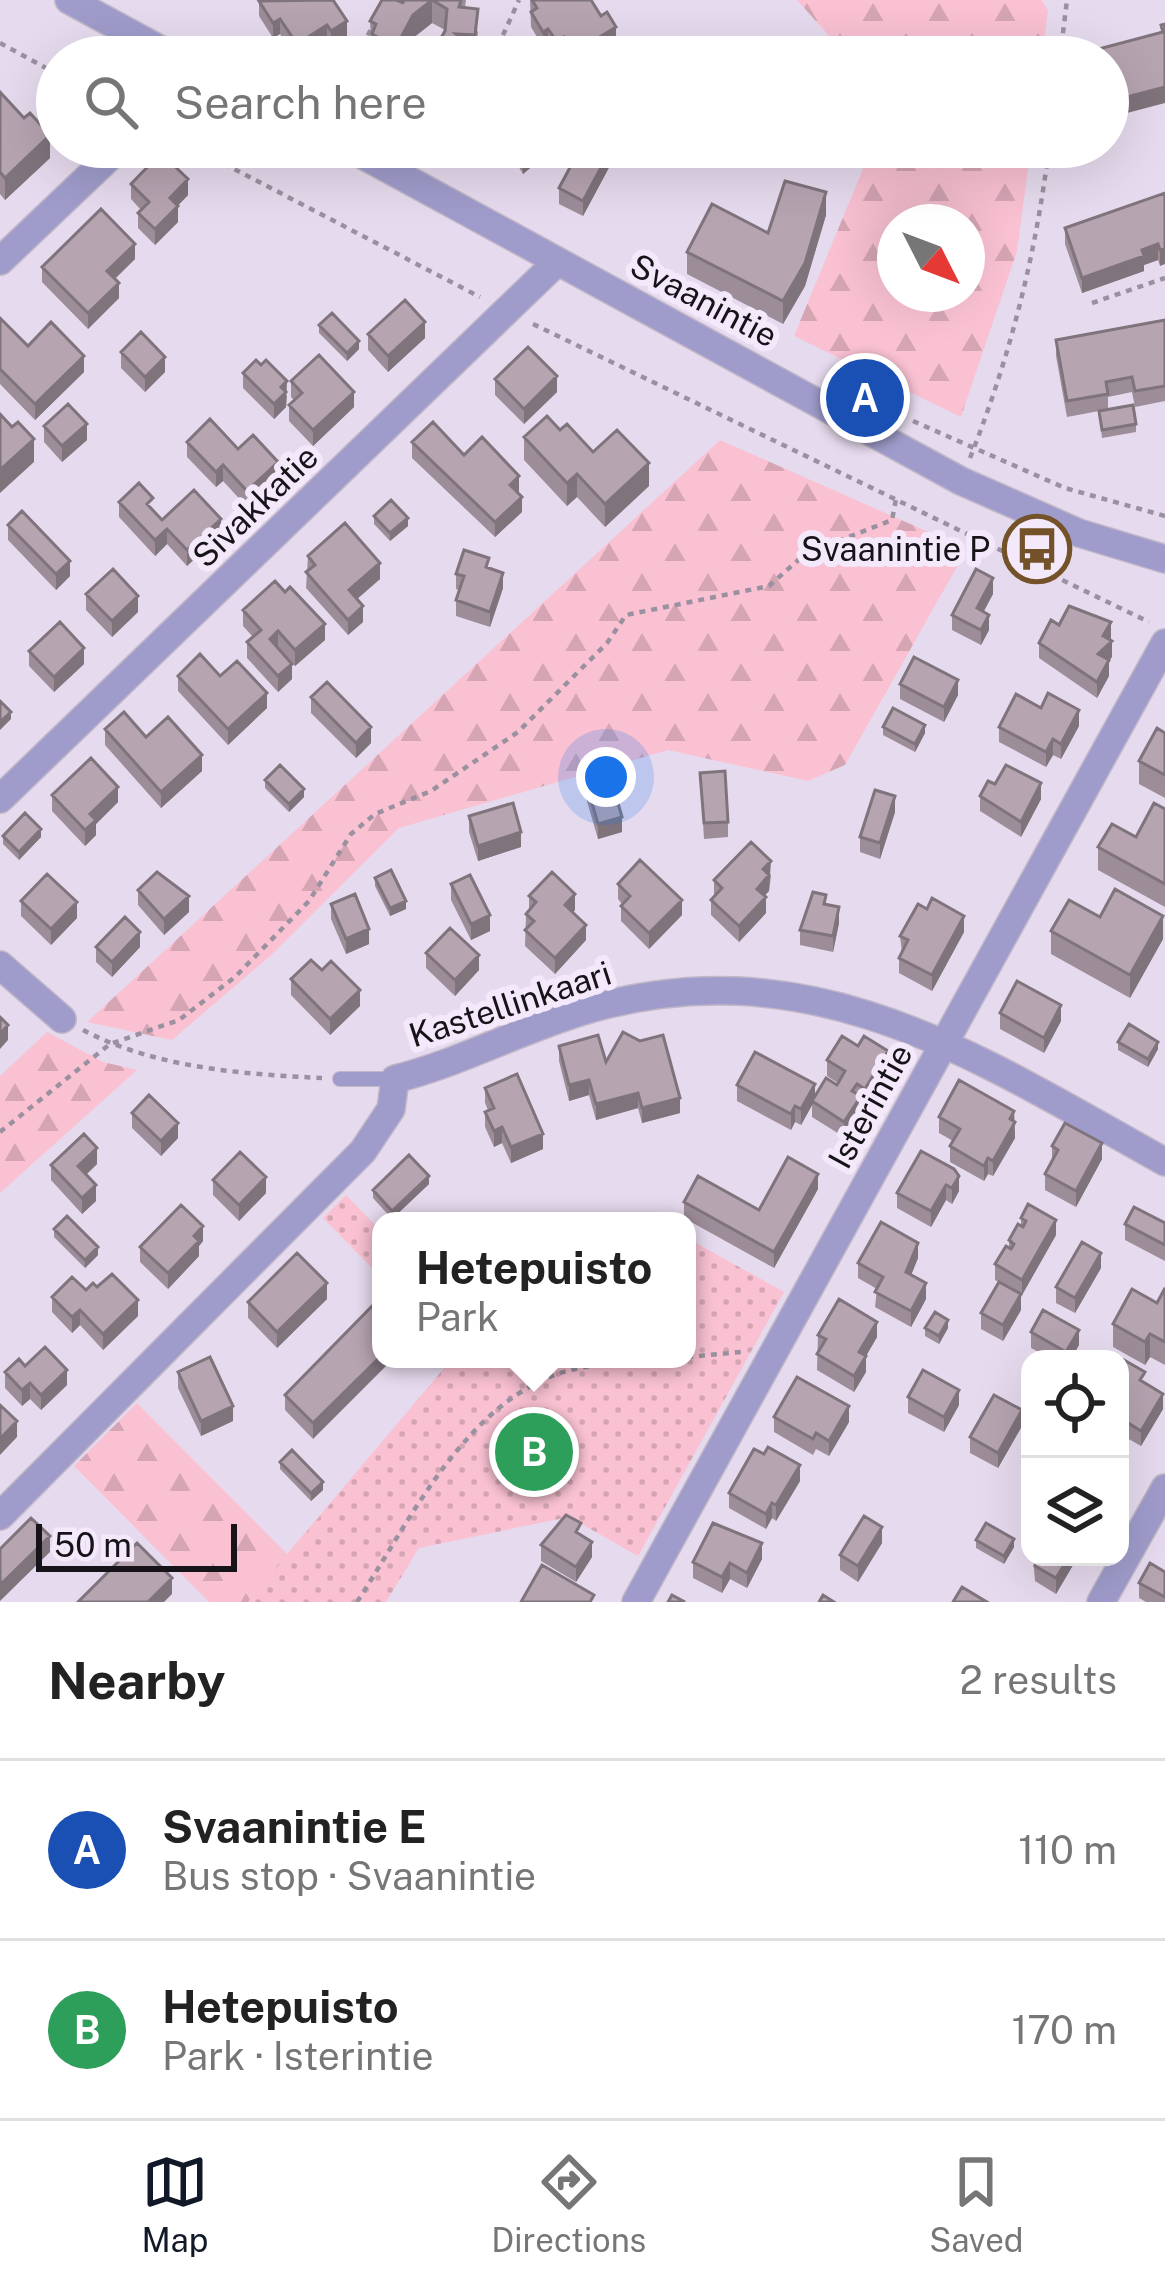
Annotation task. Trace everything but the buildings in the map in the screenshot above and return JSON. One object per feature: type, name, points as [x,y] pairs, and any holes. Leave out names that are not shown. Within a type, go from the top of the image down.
[{"type":"street","points":[[69,0],[135,36]]},
{"type":"street","points":[[0,261],[98,168]]},
{"type":"street","name":"Svaanintie","points":[[402,168],[556,263],[961,481],[1079,533],[1165,559]]},
{"type":"street","name":"Sivakkatie","points":[[0,799],[510,313],[556,263]]},
{"type":"street","name":"Isterintie","points":[[636,1602],[1165,643]]},
{"type":"street","points":[[0,964],[62,1019]]},
{"type":"street","name":"Kastellinkaari","points":[[0,1516],[362,1151],[391,1109],[394,1079],[594,1007],[691,990],[761,989],[842,1004],[948,1041],[1165,1162]]},
{"type":"street","points":[[1101,1602],[1165,1488]]},
{"type":"lane","points":[[340,1079],[394,1079]]},
{"type":"path","points":[[503,36],[519,0]]},
{"type":"path","points":[[1063,36],[1067,0]]},
{"type":"path","points":[[368,36],[376,19]]},
{"type":"path","points":[[0,43],[36,63]]},
{"type":"path","points":[[232,168],[510,313],[1165,630]]},
{"type":"path","points":[[943,524],[1013,340],[1040,222],[1046,168]]},
{"type":"path","points":[[1092,303],[1165,278]]},
{"type":"path","points":[[901,416],[1065,488],[1165,516]]},
{"type":"path","points":[[0,1132],[110,1044],[179,1020],[235,977],[309,901],[351,834],[375,814],[431,791],[518,731],[607,643],[626,615],[769,586],[805,554],[892,520],[896,500]]},
{"type":"path","points":[[62,1019],[110,1044],[190,1066],[340,1079]]},
{"type":"path","points":[[696,1356],[776,1348]]},
{"type":"path","points":[[357,1602],[436,1479],[473,1434],[515,1396],[571,1370],[589,1368]]},
{"type":"green space","points":[[797,0],[1042,0],[1048,11],[1045,36],[829,36]]},
{"type":"green space","points":[[863,168],[1028,168],[1017,251],[961,417],[794,336]]},
{"type":"green space","points":[[720,440],[967,549],[845,765],[808,781],[668,750],[399,828],[269,957],[172,1040],[87,1022]]},
{"type":"green space","points":[[47,1032],[103,1062],[137,1070],[0,1193],[0,1076]]},
{"type":"green space","points":[[346,1195],[372,1222],[372,1268],[323,1218]]},
{"type":"green space","points":[[696,1243],[784,1292],[638,1556],[569,1517],[419,1548],[386,1602],[248,1602],[444,1368],[696,1368]]},
{"type":"green space","points":[[448,1368],[337,1602],[209,1602],[74,1466],[137,1403],[287,1554]]},
{"type":"place","name":"Svaanintie E","points":[[865,398]]},
{"type":"place","name":"Svaanintie P","points":[[1037,549]]},
{"type":"place","name":"Hetepuisto","points":[[534,1452]]}]
